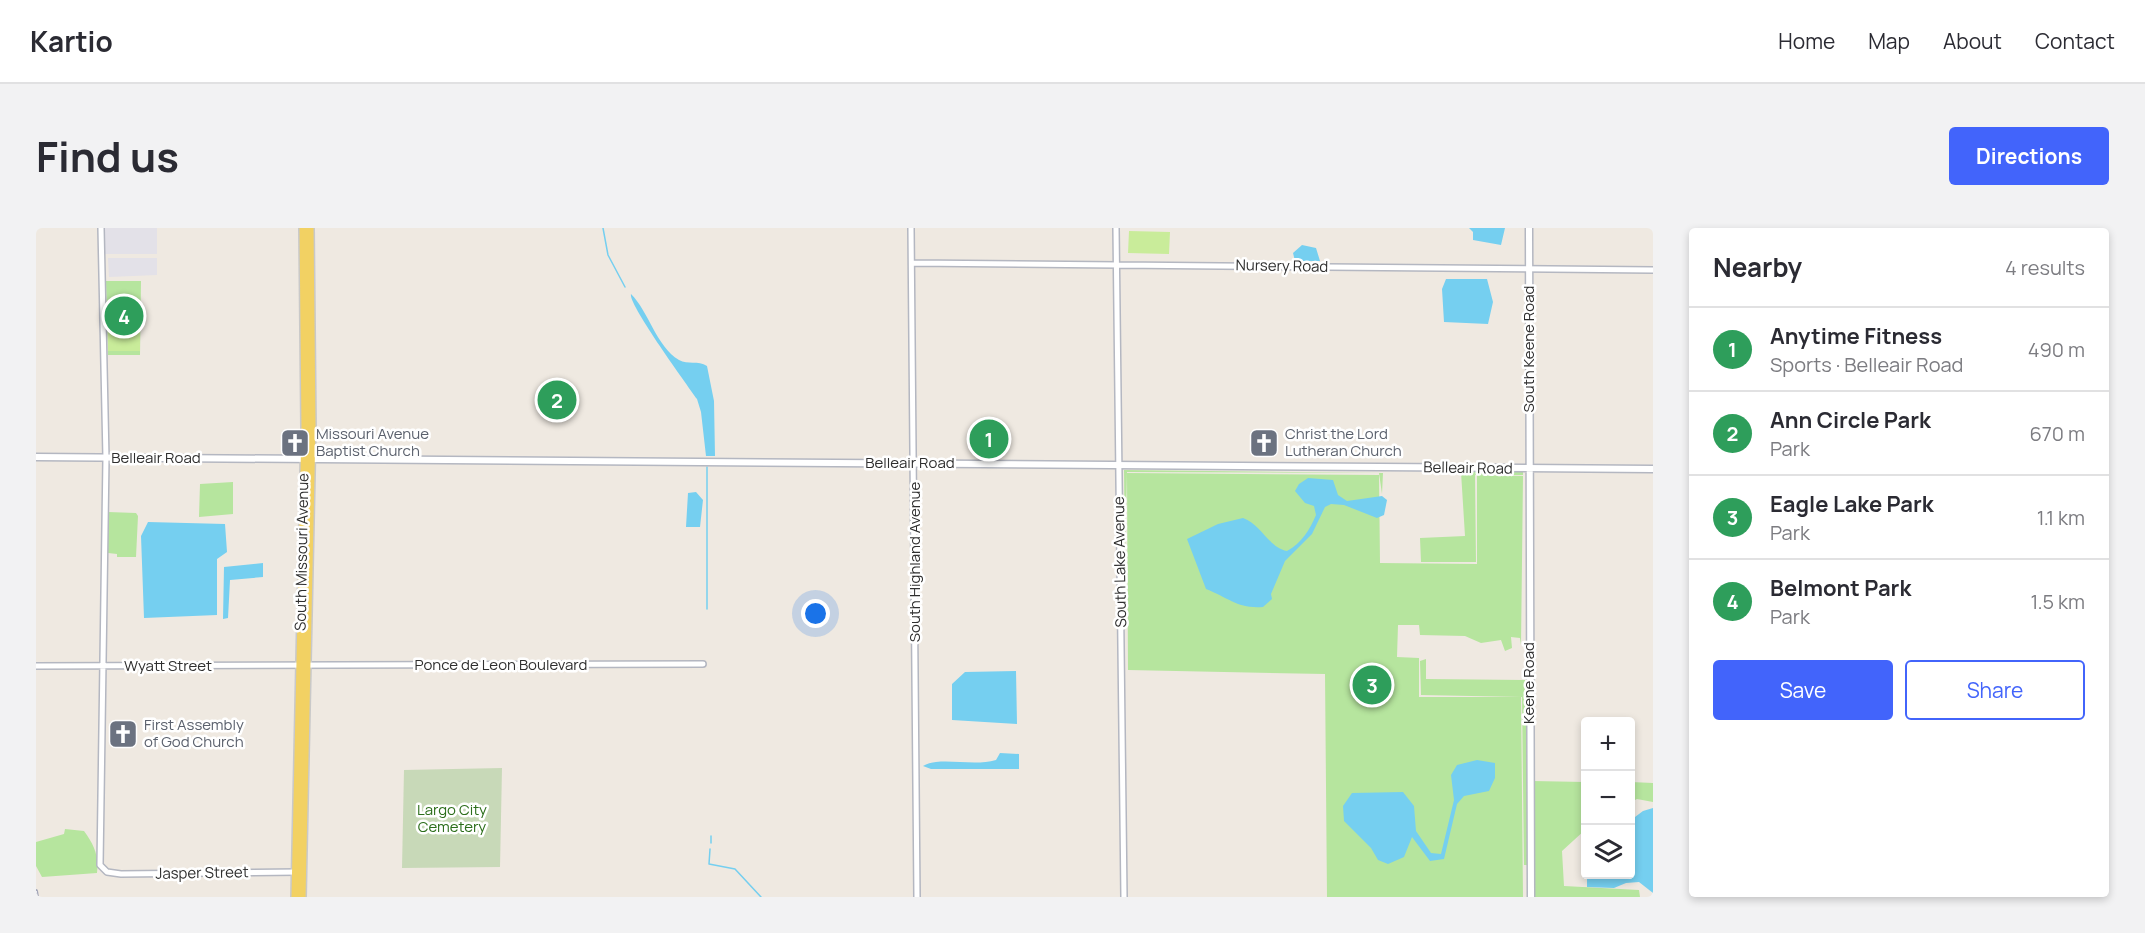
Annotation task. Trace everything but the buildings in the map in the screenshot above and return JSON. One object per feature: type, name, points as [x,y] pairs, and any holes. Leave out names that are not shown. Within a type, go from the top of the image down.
[{"type":"main road","name":"South Missouri Avenue","points":[[303,228],[307,459]]},
{"type":"main road","name":"South Missouri Avenue","points":[[299,872],[310,228]]},
{"type":"main road","name":"South Keene Road","points":[[1528,469],[1529,228]]},
{"type":"main road","name":"Belleair Road","points":[[36,457],[1653,469]]},
{"type":"main road","name":"Keene Road","points":[[1528,469],[1531,897]]},
{"type":"main road","points":[[295,897],[299,872]]},
{"type":"main road","points":[[299,872],[302,897]]},
{"type":"street","points":[[101,228],[106,458],[102,666]]},
{"type":"street","name":"South Highland Avenue","points":[[911,228],[917,897]]},
{"type":"street","name":"South Lake Avenue","points":[[1116,228],[1124,897]]},
{"type":"street","name":"Nursery Road","points":[[912,263],[1653,270]]},
{"type":"street","name":"Ponce de Leon Boulevard","points":[[304,665],[703,664]]},
{"type":"street","name":"Wyatt Street","points":[[36,666],[304,665]]},
{"type":"street","name":"Jasper Street","points":[[102,666],[99,859],[103,869],[121,874],[299,872]]},
{"type":"shaded area","points":[[103,228],[157,228],[157,254],[104,254]]},
{"type":"shaded area","points":[[108,258],[157,258],[157,275],[109,277]]},
{"type":"green space","points":[[1129,231],[1170,232],[1169,254],[1128,253]]},
{"type":"green space","points":[[106,281],[141,281],[140,355],[108,355]]},
{"type":"green space","points":[[140,303],[140,351],[108,351],[108,304]]},
{"type":"green space","points":[[1124,470],[1383,473],[1382,494],[1379,473],[1127,472],[1125,558]]},
{"type":"green space","points":[[1461,472],[1523,472],[1523,475],[1475,475],[1476,562],[1421,562],[1420,538],[1465,536]]},
{"type":"green space","points":[[1127,473],[1379,475],[1380,563],[1477,564],[1477,475],[1523,476],[1521,645],[1520,638],[1511,637],[1512,648],[1505,651],[1501,640],[1481,643],[1465,636],[1420,635],[1419,625],[1398,625],[1397,657],[1419,658],[1419,697],[1521,697],[1523,897],[1327,897],[1325,674],[1128,670]]},
{"type":"green space","points":[[233,482],[233,514],[199,517],[200,484]]},
{"type":"green space","points":[[108,512],[136,513],[138,516],[136,557],[117,557],[117,554],[108,553]]},
{"type":"green space","points":[[1426,659],[1426,679],[1525,680],[1529,865],[1524,865],[1522,697],[1421,695],[1420,661]]},
{"type":"green space","name":"Largo City Cemetery","points":[[502,768],[500,867],[402,868],[404,770]]},
{"type":"green space","points":[[1532,781],[1581,782],[1581,834],[1562,851],[1564,886],[1639,890],[1640,897],[1533,897]]},
{"type":"green space","points":[[1635,782],[1653,783],[1653,802],[1635,800]]},
{"type":"green space","points":[[65,829],[84,831],[95,850],[97,873],[42,877],[36,866],[36,842],[64,834]]},
{"type":"water","points":[[1469,228],[1505,228],[1501,245],[1473,240],[1473,232]]},
{"type":"water","points":[[1302,245],[1316,248],[1320,261],[1295,261],[1293,253]]},
{"type":"water","points":[[1446,279],[1487,279],[1493,302],[1488,324],[1444,322],[1442,289]]},
{"type":"water","points":[[631,294],[643,310],[658,338],[671,354],[682,361],[707,366],[714,401],[715,456],[706,456],[701,412],[697,399],[638,312]]},
{"type":"water","points":[[1308,478],[1333,480],[1338,495],[1347,501],[1382,496],[1387,500],[1384,515],[1377,518],[1344,505],[1331,504],[1325,507],[1312,534],[1285,561],[1271,594],[1272,599],[1263,607],[1240,605],[1206,589],[1187,539],[1218,524],[1243,518],[1255,525],[1280,549],[1287,551],[1305,535],[1316,515],[1314,506],[1305,503],[1295,491],[1299,484]]},
{"type":"water","points":[[696,492],[703,500],[700,527],[686,527],[688,493]]},
{"type":"water","points":[[148,522],[225,524],[227,552],[217,559],[217,615],[144,618],[141,536]]},
{"type":"water","points":[[263,563],[263,577],[230,580],[228,618],[223,619],[224,567]]},
{"type":"water","points":[[1016,671],[1017,724],[952,720],[952,684],[965,672]]},
{"type":"water","points":[[1000,753],[1019,754],[1019,769],[931,769],[923,766],[938,762],[987,762],[996,760]]},
{"type":"water","points":[[1477,760],[1495,763],[1495,778],[1489,791],[1464,796],[1457,804],[1444,859],[1430,861],[1412,837],[1404,857],[1388,864],[1378,860],[1371,848],[1344,821],[1343,806],[1352,793],[1403,792],[1414,806],[1416,831],[1431,853],[1441,854],[1454,800],[1451,775],[1457,765]]},
{"type":"water","points":[[1653,808],[1653,893],[1639,882],[1626,883],[1614,888],[1587,887],[1587,879],[1635,879],[1635,817]]},
{"type":"waterway","points":[[603,228],[608,255],[625,287]]},
{"type":"waterway","points":[[707,467],[707,609]]},
{"type":"waterway","points":[[711,836],[711,843]]},
{"type":"waterway","points":[[710,849],[709,864],[735,869],[761,897]]},
{"type":"railway","points":[[36,891],[37,897]]},
{"type":"place","name":"Belmont Park","points":[[124,316]]},
{"type":"place","name":"Ann Circle Park","points":[[557,400]]},
{"type":"place","name":"Anytime Fitness","points":[[989,439]]},
{"type":"place","name":"Missouri Avenue Baptist Church","points":[[295,443]]},
{"type":"place","name":"Christ the Lord Lutheran Church","points":[[1264,443]]},
{"type":"place","name":"Eagle Lake Park","points":[[1372,685]]},
{"type":"place","name":"First Assembly of God Church","points":[[123,734]]}]
